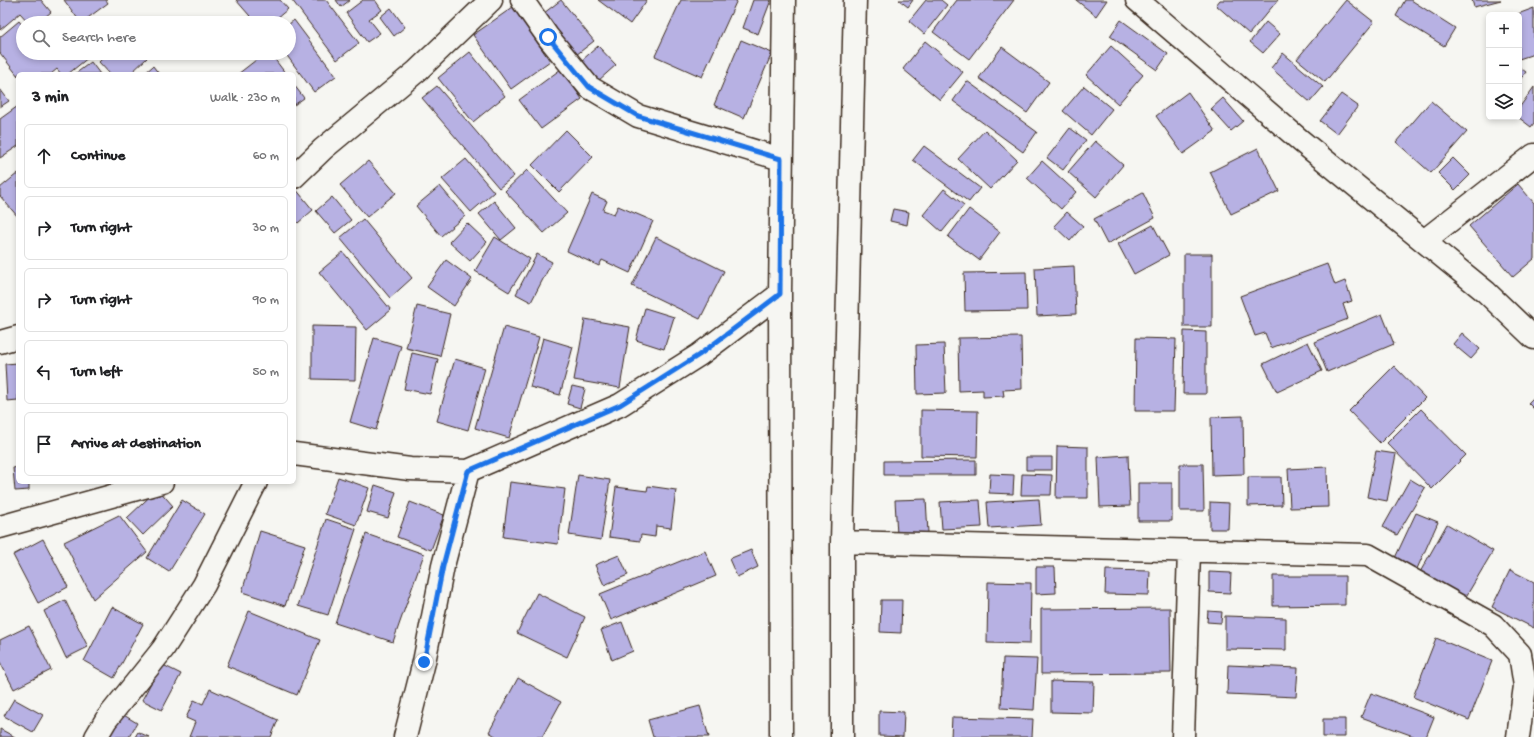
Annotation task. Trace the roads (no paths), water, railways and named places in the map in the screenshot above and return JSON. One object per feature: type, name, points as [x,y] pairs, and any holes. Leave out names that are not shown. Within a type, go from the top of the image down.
[{"type":"street","points":[[296,175],[323,149],[417,71],[491,0]]},
{"type":"street","points":[[522,0],[548,37],[589,87],[638,116],[781,159]]},
{"type":"street","points":[[781,737],[780,294],[784,0]]},
{"type":"street","points":[[842,737],[842,542],[855,0]]},
{"type":"street","points":[[1137,0],[1302,141],[1486,292],[1534,338]]},
{"type":"street","points":[[1424,241],[1534,155]]},
{"type":"street","points":[[296,454],[410,469],[468,471],[620,405],[699,355],[780,294]]},
{"type":"street","points":[[0,342],[16,338]]},
{"type":"street","points":[[405,737],[424,662],[443,566],[468,471]]},
{"type":"street","points":[[0,527],[155,484]]},
{"type":"street","points":[[96,737],[106,720],[163,649],[204,585],[255,484]]},
{"type":"street","points":[[842,542],[1368,555],[1493,625],[1520,654],[1525,686],[1518,737]]},
{"type":"street","points":[[1183,737],[1189,551]]}]
